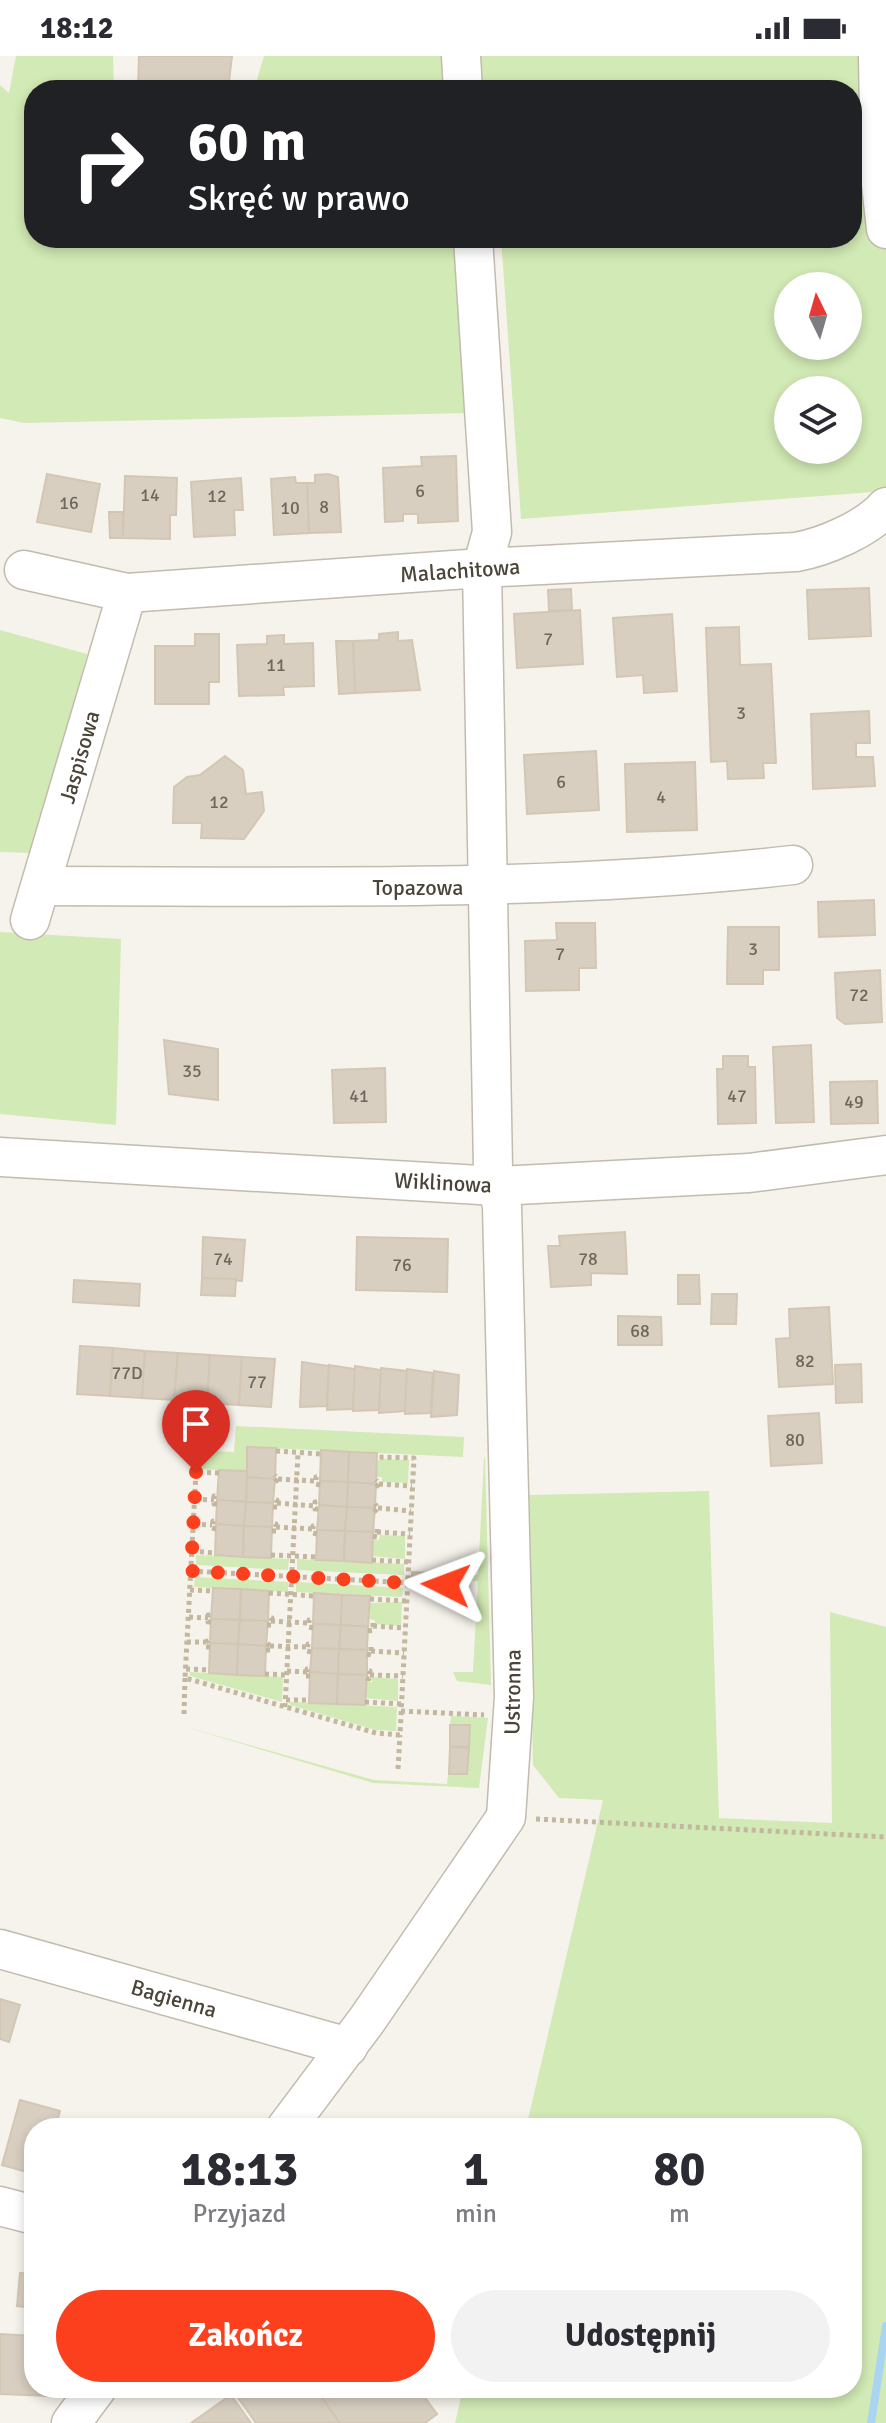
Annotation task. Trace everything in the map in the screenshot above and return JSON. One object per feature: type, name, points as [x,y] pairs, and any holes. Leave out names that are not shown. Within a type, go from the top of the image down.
[{"type":"street","points":[[461,56],[462,80]]},
{"type":"street","points":[[878,56],[880,175],[886,229]]},
{"type":"street","name":"Ustronna","points":[[474,248],[492,532],[482,568],[493,1169],[502,1206],[507,1329],[514,1697],[506,1817]]},
{"type":"street","name":"Malachitowa","points":[[24,570],[127,593],[482,568],[796,552],[813,549],[850,531],[886,507]]},
{"type":"street","name":"Jaspisowa","points":[[36,903],[127,593]]},
{"type":"street","name":"Topazowa","points":[[36,903],[489,887],[694,876],[793,865]]},
{"type":"street","name":"Wiklinowa","points":[[0,1157],[497,1186],[749,1173],[886,1155]]},
{"type":"street","points":[[294,2118],[348,2047],[506,1817]]},
{"type":"street","name":"Bagienna","points":[[0,1949],[348,2047]]},
{"type":"street","points":[[0,2206],[24,2212]]},
{"type":"street","points":[[71,2423],[90,2398]]},
{"type":"path","points":[[276,1451],[321,1454]]},
{"type":"path","points":[[286,1703],[298,1453]]},
{"type":"path","points":[[377,1457],[414,1458],[398,1769]]},
{"type":"path","points":[[184,1714],[196,1472],[219,1473]]},
{"type":"path","points":[[276,1479],[319,1481]]},
{"type":"path","points":[[377,1484],[412,1486]]},
{"type":"path","points":[[195,1499],[216,1500]]},
{"type":"path","points":[[275,1503],[317,1505]]},
{"type":"path","points":[[376,1508],[411,1511]]},
{"type":"path","points":[[194,1524],[215,1525]]},
{"type":"path","points":[[273,1527],[316,1530]]},
{"type":"path","points":[[375,1533],[410,1534]]},
{"type":"path","points":[[192,1551],[215,1553]]},
{"type":"path","points":[[271,1555],[316,1557]]},
{"type":"path","points":[[372,1560],[408,1562]]},
{"type":"path","points":[[191,1571],[446,1585]]},
{"type":"path","points":[[190,1590],[213,1591]]},
{"type":"path","points":[[269,1593],[314,1596]]},
{"type":"path","points":[[370,1599],[406,1601]]},
{"type":"path","points":[[189,1617],[210,1618]]},
{"type":"path","points":[[269,1621],[312,1624]]},
{"type":"path","points":[[370,1627],[405,1628]]},
{"type":"path","points":[[187,1642],[209,1643]]},
{"type":"path","points":[[268,1646],[310,1648]]},
{"type":"path","points":[[369,1651],[404,1653]]},
{"type":"path","points":[[186,1669],[209,1670]]},
{"type":"path","points":[[265,1674],[309,1672]]},
{"type":"path","points":[[368,1675],[403,1676]]},
{"type":"path","points":[[185,1678],[286,1703],[376,1733],[400,1735]]},
{"type":"path","points":[[286,1703],[309,1700]]},
{"type":"path","points":[[365,1702],[472,1714]]},
{"type":"path","points":[[506,1817],[886,1837]]},
{"type":"green space","points":[[16,56],[113,56],[114,80],[24,80],[24,248],[460,248],[469,413],[24,423],[0,418],[0,85],[9,93]]},
{"type":"green space","points":[[264,56],[886,56],[886,491],[521,519],[502,248],[862,248],[862,80],[257,80]]},
{"type":"green space","points":[[0,630],[87,654],[35,853],[0,852]]},
{"type":"green space","points":[[0,932],[121,939],[116,1125],[0,1114]]},
{"type":"green space","points":[[236,1426],[464,1437],[463,1457],[248,1447],[246,1471],[192,1469],[193,1450],[234,1452]]},
{"type":"green space","points":[[484,1458],[491,1685],[457,1681],[453,1672],[473,1672],[478,1581],[457,1580],[457,1575],[478,1575]]},
{"type":"green space","points":[[409,1460],[408,1483],[382,1482],[382,1477],[376,1477],[377,1461]]},
{"type":"green space","points":[[709,1491],[719,1818],[832,1823],[830,1612],[886,1627],[886,2423],[455,2423],[461,2398],[862,2398],[862,2118],[528,2118],[603,1800],[559,1798],[533,1765],[528,1495]]},
{"type":"green space","points":[[380,1535],[405,1536],[405,1559],[372,1556],[373,1539],[379,1540]]},
{"type":"green space","points":[[196,1555],[289,1559],[288,1570],[196,1565]]},
{"type":"green space","points":[[297,1559],[404,1564],[404,1575],[297,1570]]},
{"type":"green space","points":[[195,1577],[288,1582],[288,1592],[194,1587]]},
{"type":"green space","points":[[296,1582],[403,1588],[402,1597],[296,1592]]},
{"type":"green space","points":[[402,1602],[401,1626],[375,1624],[375,1620],[369,1619],[370,1603]]},
{"type":"green space","points":[[190,1672],[283,1677],[282,1702],[190,1676]]},
{"type":"green space","points":[[372,1677],[398,1679],[398,1701],[365,1698],[366,1682],[372,1682]]},
{"type":"green space","points":[[290,1702],[397,1707],[396,1731],[376,1730],[290,1705]]},
{"type":"green space","points":[[451,1716],[488,1718],[479,1788],[373,1783],[179,1725],[374,1780],[447,1784],[448,1775],[467,1774],[470,1726],[450,1725]]},
{"type":"building","points":[[139,56],[232,56],[229,80],[138,80]]},
{"type":"building","points":[[456,456],[458,521],[418,523],[418,514],[403,514],[403,521],[385,522],[383,468],[422,466],[421,457]]},
{"type":"building","points":[[47,474],[100,484],[91,532],[37,522]]},
{"type":"building","points":[[315,475],[338,477],[341,532],[309,533],[307,483],[315,483]]},
{"type":"building","points":[[125,476],[177,478],[176,515],[170,515],[170,539],[123,538]]},
{"type":"building","points":[[295,477],[296,483],[307,483],[309,533],[274,535],[271,479]]},
{"type":"building","points":[[241,478],[243,510],[234,510],[235,535],[194,537],[191,482]]},
{"type":"building","points":[[109,512],[123,512],[123,538],[110,538]]},
{"type":"building","points":[[869,588],[871,636],[809,639],[807,590]]},
{"type":"building","points":[[571,589],[572,610],[549,611],[548,590]]},
{"type":"building","points":[[580,610],[583,664],[517,668],[514,614]]},
{"type":"building","points":[[672,614],[677,691],[644,693],[643,675],[617,677],[613,618]]},
{"type":"building","points":[[739,627],[740,665],[771,664],[776,763],[763,763],[764,778],[728,779],[727,761],[711,762],[706,628]]},
{"type":"building","points":[[398,632],[398,641],[412,640],[420,690],[355,693],[353,641],[379,640],[379,634]]},
{"type":"building","points":[[195,634],[219,634],[219,682],[209,682],[209,704],[155,704],[155,646],[195,646]]},
{"type":"building","points":[[284,635],[284,644],[313,643],[314,686],[283,687],[284,695],[239,696],[237,645],[267,644],[267,636]]},
{"type":"building","points":[[336,641],[353,641],[355,693],[339,694]]},
{"type":"building","points":[[869,711],[870,743],[856,743],[856,757],[873,757],[875,786],[813,789],[811,714]]},
{"type":"building","points":[[596,751],[599,810],[527,814],[524,755]]},
{"type":"building","points":[[225,756],[243,770],[246,794],[262,792],[264,811],[244,839],[201,838],[202,823],[173,823],[174,787],[187,777],[200,775]]},
{"type":"building","points":[[695,762],[697,830],[627,832],[625,764]]},
{"type":"building","points":[[874,900],[875,935],[819,937],[818,902]]},
{"type":"building","points":[[556,923],[595,923],[596,968],[579,968],[579,990],[526,991],[525,941],[557,940]]},
{"type":"building","points":[[728,927],[779,927],[779,970],[763,970],[763,984],[727,984]]},
{"type":"building","points":[[880,970],[882,1022],[845,1024],[837,1018],[835,973]]},
{"type":"building","points":[[164,1040],[218,1049],[218,1100],[169,1094]]},
{"type":"building","points":[[811,1045],[814,1122],[776,1123],[773,1047]]},
{"type":"building","points":[[723,1056],[748,1056],[748,1067],[755,1067],[756,1123],[718,1124],[717,1069],[723,1069]]},
{"type":"building","points":[[385,1068],[386,1122],[334,1123],[332,1070]]},
{"type":"building","points":[[877,1081],[878,1123],[831,1124],[830,1082]]},
{"type":"building","points":[[625,1232],[627,1274],[591,1273],[591,1285],[551,1287],[548,1246],[560,1246],[559,1236]]},
{"type":"building","points":[[203,1237],[245,1240],[242,1281],[202,1278]]},
{"type":"building","points":[[357,1237],[448,1239],[447,1292],[356,1290]]},
{"type":"building","points":[[678,1275],[699,1275],[700,1304],[678,1304]]},
{"type":"building","points":[[202,1278],[236,1279],[235,1296],[201,1295]]},
{"type":"building","points":[[74,1280],[140,1284],[139,1306],[73,1302]]},
{"type":"building","points":[[712,1294],[737,1294],[736,1324],[711,1324]]},
{"type":"building","points":[[829,1307],[833,1384],[779,1387],[776,1339],[790,1338],[789,1309]]},
{"type":"building","points":[[618,1316],[661,1317],[662,1345],[618,1345]]},
{"type":"building","points":[[80,1346],[113,1348],[110,1396],[77,1394]]},
{"type":"building","points":[[113,1348],[145,1351],[142,1398],[110,1396]]},
{"type":"building","points":[[145,1351],[178,1353],[174,1400],[142,1398]]},
{"type":"building","points":[[178,1353],[210,1355],[207,1403],[174,1400]]},
{"type":"building","points":[[210,1355],[242,1357],[239,1405],[207,1403]]},
{"type":"building","points":[[242,1357],[275,1359],[271,1407],[239,1405]]},
{"type":"building","points":[[302,1362],[329,1366],[327,1406],[300,1407]]},
{"type":"building","points":[[861,1364],[862,1402],[836,1403],[835,1365]]},
{"type":"building","points":[[329,1365],[355,1369],[353,1409],[327,1410]]},
{"type":"building","points":[[355,1366],[381,1370],[379,1410],[353,1411]]},
{"type":"building","points":[[381,1368],[407,1371],[405,1411],[379,1413]]},
{"type":"building","points":[[407,1369],[433,1373],[431,1413],[405,1414]]},
{"type":"building","points":[[434,1371],[459,1375],[457,1415],[431,1417]]},
{"type":"building","points":[[819,1413],[822,1463],[771,1466],[768,1416]]},
{"type":"building","points":[[247,1447],[276,1448],[275,1479],[247,1477]]},
{"type":"building","points":[[321,1450],[349,1452],[348,1482],[320,1481]]},
{"type":"building","points":[[349,1452],[377,1453],[376,1484],[348,1482]]},
{"type":"building","points":[[219,1470],[247,1471],[246,1502],[217,1500]]},
{"type":"building","points":[[247,1477],[275,1479],[273,1503],[246,1502]]},
{"type":"building","points":[[320,1481],[348,1482],[347,1507],[319,1505]]},
{"type":"building","points":[[348,1482],[376,1484],[375,1508],[347,1507]]},
{"type":"building","points":[[217,1500],[246,1502],[244,1526],[216,1524]]},
{"type":"building","points":[[246,1502],[273,1503],[272,1527],[244,1526]]},
{"type":"building","points":[[319,1505],[347,1507],[345,1531],[317,1530]]},
{"type":"building","points":[[347,1507],[375,1508],[373,1532],[345,1531]]},
{"type":"building","points":[[216,1524],[244,1526],[243,1557],[215,1555]]},
{"type":"building","points":[[244,1526],[272,1527],[271,1558],[243,1557]]},
{"type":"building","points":[[317,1530],[345,1531],[344,1561],[316,1560]]},
{"type":"building","points":[[345,1531],[373,1532],[372,1563],[344,1561]]},
{"type":"building","points":[[412,1572],[433,1573],[432,1580],[412,1579]]},
{"type":"building","points":[[213,1588],[241,1589],[240,1620],[211,1619]]},
{"type":"building","points":[[241,1589],[269,1591],[268,1621],[240,1620]]},
{"type":"building","points":[[314,1593],[342,1595],[341,1625],[313,1624]]},
{"type":"building","points":[[342,1595],[370,1596],[368,1627],[341,1625]]},
{"type":"building","points":[[211,1619],[240,1620],[238,1644],[210,1643]]},
{"type":"building","points":[[240,1620],[268,1621],[266,1646],[238,1644]]},
{"type":"building","points":[[313,1624],[341,1625],[339,1649],[312,1648]]},
{"type":"building","points":[[341,1625],[368,1627],[367,1650],[339,1649]]},
{"type":"building","points":[[210,1643],[238,1644],[237,1675],[209,1673]]},
{"type":"building","points":[[238,1644],[266,1646],[265,1676],[237,1675]]},
{"type":"building","points":[[312,1648],[339,1649],[338,1674],[310,1672]]},
{"type":"building","points":[[339,1649],[367,1650],[367,1675],[338,1674]]},
{"type":"building","points":[[310,1672],[338,1674],[337,1704],[309,1703]]},
{"type":"building","points":[[338,1674],[367,1675],[365,1705],[337,1704]]},
{"type":"building","points":[[450,1725],[470,1725],[469,1747],[450,1746]]},
{"type":"building","points":[[450,1747],[469,1748],[467,1774],[449,1774]]},
{"type":"building","points":[[0,1999],[20,2005],[9,2042],[0,2039]]},
{"type":"building","points":[[20,2100],[60,2111],[58,2118],[24,2118],[24,2171],[2,2165]]},
{"type":"building","points":[[20,2273],[24,2273],[24,2307],[17,2306]]},
{"type":"building","points":[[0,2334],[24,2335],[24,2395],[0,2394]]},
{"type":"building","points":[[227,2398],[233,2398],[251,2423],[191,2423]]},
{"type":"building","points":[[238,2398],[322,2398],[340,2423],[256,2423]]},
{"type":"building","points":[[322,2398],[425,2398],[437,2414],[425,2423],[340,2423]]},
{"type":"waterway","points":[[871,2423],[886,2326]]},
{"type":"route","points":[[196,1472],[191,1571],[446,1585]]}]
